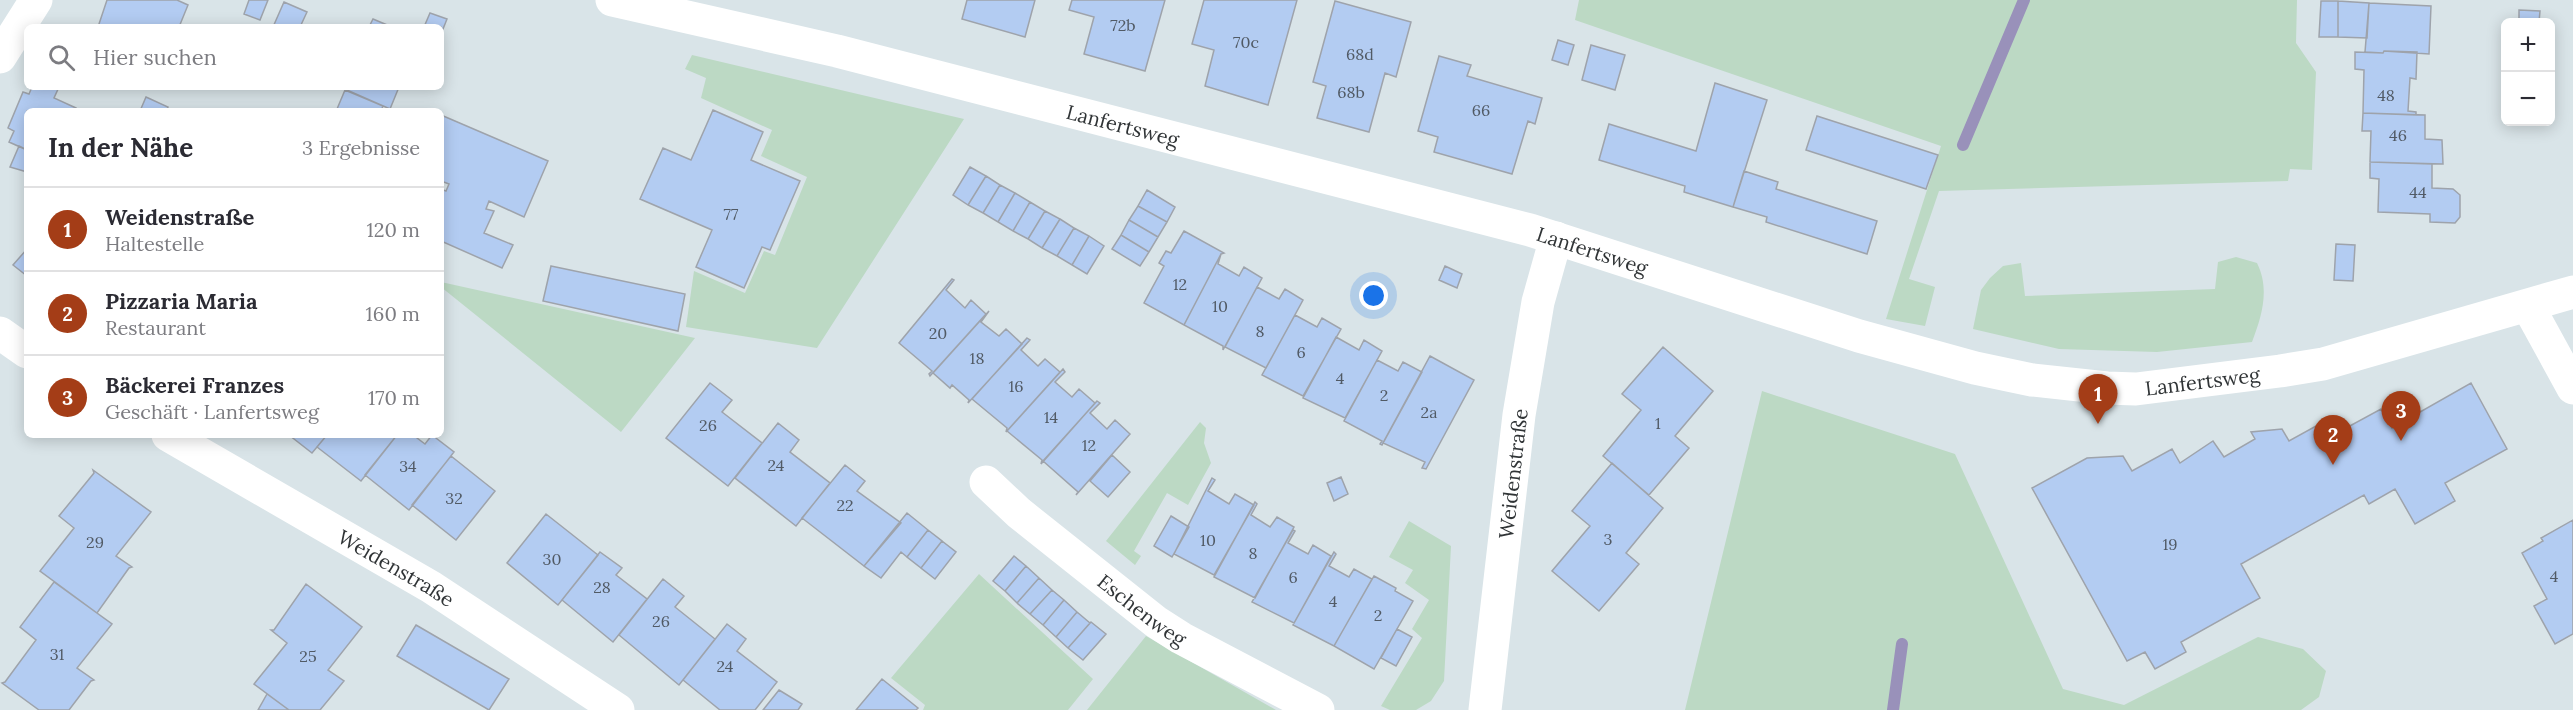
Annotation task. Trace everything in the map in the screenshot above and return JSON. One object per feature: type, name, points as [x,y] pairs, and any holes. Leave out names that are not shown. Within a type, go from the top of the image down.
[{"type":"street","points":[[0,57],[36,0]]},
{"type":"street","name":"Lanfertsweg","points":[[612,0],[837,51],[1556,238],[1859,336],[2032,380],[2136,389],[2323,364],[2573,292]]},
{"type":"street","name":"Weidenstraße","points":[[1485,710],[1519,415],[1538,302],[1556,238]]},
{"type":"street","points":[[2528,306],[2573,388]]},
{"type":"street","points":[[0,333],[24,350]]},
{"type":"street","name":"Weidenstraße","points":[[173,438],[422,582],[618,710]]},
{"type":"street","name":"Eschenweg","points":[[986,482],[1019,513],[1156,622],[1180,638],[1318,710]]},
{"type":"green space","points":[[1579,0],[2297,0],[2296,43],[2316,72],[2312,170],[2290,169],[2288,181],[1939,191],[1909,279],[1935,287],[1925,326],[1886,319],[1941,146],[1575,20]]},
{"type":"green space","points":[[692,55],[964,119],[817,348],[686,327],[694,271],[745,293],[764,251],[775,255],[807,177],[761,156],[772,130],[701,98],[706,78],[685,69]]},
{"type":"green space","points":[[2236,257],[2257,263],[2263,283],[2263,302],[2252,342],[2157,352],[2059,349],[1973,329],[1981,290],[2003,266],[2021,263],[2025,296],[2215,289],[2218,262]]},
{"type":"green space","points":[[444,283],[695,338],[621,432],[444,289]]},
{"type":"green space","points":[[1762,391],[1955,454],[2063,689],[2124,705],[2258,637],[2303,649],[2326,671],[2319,697],[2301,710],[1685,710]]},
{"type":"green space","points":[[1200,422],[1206,428],[1204,443],[1211,463],[1188,505],[1167,493],[1134,551],[1141,556],[1135,565],[1106,541]]},
{"type":"green space","points":[[1409,521],[1451,546],[1444,681],[1431,701],[1416,710],[1390,710],[1381,706],[1422,638],[1412,629],[1429,600],[1405,583],[1413,570],[1389,557]]},
{"type":"green space","points":[[979,574],[1093,679],[1068,710],[923,710],[925,705],[891,678]]},
{"type":"green space","points":[[1146,636],[1276,710],[1087,710]]},
{"type":"building","points":[[107,0],[177,0],[188,5],[180,24],[99,24]]},
{"type":"building","points":[[249,0],[268,0],[260,20],[244,14]]},
{"type":"building","points":[[967,0],[1035,0],[1025,37],[962,19]]},
{"type":"building","points":[[1072,0],[1165,0],[1145,71],[1084,54],[1094,17],[1069,10]]},
{"type":"building","points":[[1204,0],[1297,0],[1268,105],[1205,86],[1214,50],[1192,44]]},
{"type":"building","points":[[1335,1],[1411,22],[1396,77],[1385,73],[1369,132],[1317,118],[1326,86],[1313,82]]},
{"type":"building","points":[[2321,1],[2338,1],[2338,37],[2319,37]]},
{"type":"building","points":[[2338,1],[2369,3],[2367,38],[2338,37]]},
{"type":"building","points":[[284,2],[307,12],[301,24],[274,24]]},
{"type":"building","points":[[2369,3],[2431,6],[2429,54],[2365,52]]},
{"type":"building","points":[[2519,10],[2540,11],[2539,18],[2519,18]]},
{"type":"building","points":[[430,13],[447,19],[444,26],[444,24],[425,24]]},
{"type":"building","points":[[373,19],[385,24],[370,24]]},
{"type":"building","points":[[1558,40],[1574,45],[1568,65],[1552,60]]},
{"type":"building","points":[[1591,45],[1625,55],[1615,90],[1582,80]]},
{"type":"building","points":[[2384,51],[2417,52],[2416,79],[2410,78],[2408,111],[2416,112],[2416,115],[2363,113],[2364,70],[2355,69],[2355,52],[2383,53]]},
{"type":"building","points":[[1439,56],[1471,65],[1467,76],[1542,98],[1535,124],[1528,121],[1512,174],[1434,152],[1438,137],[1418,131]]},
{"type":"building","points":[[1715,83],[1767,100],[1733,207],[1684,192],[1685,186],[1599,160],[1609,124],[1696,151]]},
{"type":"building","points":[[31,90],[58,90],[54,98],[76,108],[24,108],[24,149],[9,142],[14,131],[8,128],[23,92],[29,94]]},
{"type":"building","points":[[345,90],[383,106],[382,108],[337,108]]},
{"type":"building","points":[[347,90],[398,90],[390,108]]},
{"type":"building","points":[[146,97],[168,107],[168,108],[141,108]]},
{"type":"building","points":[[713,110],[763,132],[751,160],[800,181],[770,250],[762,247],[744,288],[696,267],[712,230],[640,199],[663,148],[691,160]]},
{"type":"building","points":[[2363,113],[2425,115],[2425,139],[2442,140],[2443,164],[2370,162],[2371,131],[2362,131]]},
{"type":"building","points":[[444,116],[548,161],[524,217],[489,201],[486,209],[494,211],[484,233],[513,245],[502,268],[444,242],[444,190],[446,191],[449,184],[444,182]]},
{"type":"building","points":[[1817,116],[1938,155],[1926,189],[1806,150]]},
{"type":"building","points":[[19,146],[24,148],[24,171],[10,167]]},
{"type":"building","points":[[2370,162],[2432,164],[2432,188],[2453,189],[2460,195],[2460,217],[2455,223],[2430,222],[2430,214],[2378,212],[2379,179],[2370,178]]},
{"type":"building","points":[[970,167],[986,176],[968,205],[953,195]]},
{"type":"building","points":[[1744,171],[1778,182],[1776,189],[1877,221],[1867,254],[1766,222],[1767,217],[1733,207]]},
{"type":"building","points":[[986,176],[1000,185],[983,213],[968,205]]},
{"type":"building","points":[[1000,185],[1015,193],[998,222],[983,213]]},
{"type":"building","points":[[1147,190],[1175,207],[1167,222],[1138,206]]},
{"type":"building","points":[[1015,193],[1030,202],[1013,231],[998,222]]},
{"type":"building","points":[[1030,202],[1045,211],[1028,239],[1013,231]]},
{"type":"building","points":[[1138,206],[1167,222],[1158,237],[1129,220]]},
{"type":"building","points":[[1045,211],[1060,219],[1042,248],[1028,239]]},
{"type":"building","points":[[1060,219],[1074,228],[1057,256],[1042,248]]},
{"type":"building","points":[[1129,220],[1158,237],[1149,252],[1121,235]]},
{"type":"building","points":[[1074,228],[1089,236],[1072,265],[1057,256]]},
{"type":"building","points":[[1184,231],[1224,253],[1221,254],[1184,325],[1144,303],[1164,266],[1159,263],[1166,251],[1171,253]]},
{"type":"building","points":[[1121,235],[1149,252],[1140,266],[1112,249]]},
{"type":"building","points":[[1089,236],[1104,246],[1087,274],[1072,265]]},
{"type":"building","points":[[2336,244],[2355,245],[2353,281],[2334,280]]},
{"type":"building","points":[[24,252],[24,274],[13,265]]},
{"type":"building","points":[[1221,254],[1218,264],[1239,276],[1244,267],[1262,278],[1223,350],[1223,346],[1184,325]]},
{"type":"building","points":[[551,266],[685,294],[678,331],[543,301]]},
{"type":"building","points":[[1445,266],[1462,274],[1457,288],[1439,280]]},
{"type":"building","points":[[952,279],[954,280],[946,290],[965,308],[971,300],[986,314],[930,376],[932,371],[899,343]]},
{"type":"building","points":[[1257,287],[1279,299],[1285,289],[1303,300],[1266,368],[1225,347]]},
{"type":"building","points":[[989,311],[981,322],[999,336],[1006,329],[1022,344],[968,403],[969,400],[952,385],[950,388],[933,373]]},
{"type":"building","points":[[1295,315],[1317,327],[1322,318],[1341,329],[1303,396],[1262,375]]},
{"type":"building","points":[[1336,337],[1359,350],[1364,340],[1382,351],[1345,418],[1303,398]]},
{"type":"building","points":[[1027,338],[1030,340],[1021,350],[1038,366],[1045,359],[1060,372],[1006,432],[1007,428],[972,399]]},
{"type":"building","points":[[1663,347],[1713,391],[1675,436],[1689,448],[1649,495],[1603,456],[1641,410],[1622,394]]},
{"type":"building","points":[[1430,356],[1474,380],[1426,469],[1422,468],[1425,462],[1383,443]]},
{"type":"building","points":[[1377,360],[1398,371],[1403,362],[1422,372],[1382,445],[1380,444],[1382,441],[1344,421]]},
{"type":"building","points":[[1063,369],[1065,372],[1055,382],[1072,397],[1079,389],[1095,403],[1041,464],[1042,460],[1007,431]]},
{"type":"building","points":[[710,383],[732,400],[722,412],[762,443],[728,486],[666,438]]},
{"type":"building","points":[[2471,383],[2507,449],[2445,483],[2455,501],[2415,524],[2395,489],[2369,504],[2364,495],[2241,564],[2260,598],[2181,642],[2186,652],[2155,669],[2145,652],[2127,661],[2032,488],[2087,458],[2123,456],[2132,471],[2172,449],[2180,463],[2213,441],[2224,457],[2255,439],[2251,432],[2282,429],[2289,441],[2316,426],[2324,440],[2381,409],[2392,428]]},
{"type":"building","points":[[1097,401],[1100,403],[1090,413],[1107,429],[1115,420],[1130,434],[1076,495],[1078,492],[1043,461]]},
{"type":"building","points":[[778,423],[799,440],[790,452],[830,483],[796,526],[735,478]]},
{"type":"building","points":[[293,438],[324,438],[312,453]]},
{"type":"building","points":[[324,438],[395,438],[361,481],[317,447]]},
{"type":"building","points":[[395,438],[417,438],[425,444],[430,438],[436,438],[454,452],[409,510],[365,475]]},
{"type":"building","points":[[1112,455],[1130,472],[1108,497],[1090,481]]},
{"type":"building","points":[[451,456],[495,491],[456,540],[412,505]]},
{"type":"building","points":[[1612,463],[1663,508],[1626,553],[1639,564],[1599,611],[1552,571],[1590,526],[1572,511]]},
{"type":"building","points":[[845,465],[865,481],[857,491],[901,523],[864,566],[802,518]]},
{"type":"building","points":[[93,470],[151,512],[116,556],[132,567],[97,613],[40,571],[74,528],[59,516],[94,473]]},
{"type":"building","points":[[1341,477],[1348,494],[1334,501],[1327,483]]},
{"type":"building","points":[[1212,478],[1215,480],[1208,491],[1229,504],[1235,494],[1254,505],[1214,575],[1174,554]]},
{"type":"building","points":[[1255,502],[1257,504],[1251,515],[1270,527],[1277,517],[1294,527],[1255,598],[1214,577]]},
{"type":"building","points":[[907,513],[928,530],[907,557],[901,552],[881,578],[864,566]]},
{"type":"building","points":[[546,514],[598,555],[558,605],[507,563]]},
{"type":"building","points":[[1171,516],[1189,527],[1172,557],[1154,546]]},
{"type":"building","points":[[2573,520],[2573,634],[2555,644],[2534,606],[2547,599],[2522,553],[2543,541],[2541,538]]},
{"type":"building","points":[[928,530],[942,541],[921,568],[907,557]]},
{"type":"building","points":[[1293,530],[1295,531],[1288,543],[1308,554],[1313,545],[1331,556],[1294,623],[1252,602]]},
{"type":"building","points":[[942,541],[956,552],[935,579],[921,568]]},
{"type":"building","points":[[600,552],[622,568],[616,575],[647,599],[613,642],[562,600]]},
{"type":"building","points":[[1334,552],[1336,554],[1329,566],[1349,577],[1354,569],[1372,579],[1334,646],[1293,625]]},
{"type":"building","points":[[1014,556],[1026,566],[1005,591],[993,581]]},
{"type":"building","points":[[1026,566],[1039,578],[1017,603],[1005,591]]},
{"type":"building","points":[[1374,576],[1413,601],[1374,669],[1334,646]]},
{"type":"building","points":[[1039,578],[1052,590],[1030,614],[1017,603]]},
{"type":"building","points":[[663,579],[684,596],[675,607],[715,639],[679,685],[619,635]]},
{"type":"building","points":[[54,582],[112,624],[77,668],[94,680],[69,710],[39,710],[2,683],[36,640],[20,627]]},
{"type":"building","points":[[306,584],[362,627],[328,670],[344,681],[320,710],[289,710],[254,684],[287,643],[271,630],[274,630]]},
{"type":"building","points":[[1052,590],[1064,600],[1043,625],[1030,614]]},
{"type":"building","points":[[1064,600],[1077,612],[1056,637],[1043,625]]},
{"type":"building","points":[[1077,612],[1090,623],[1068,648],[1056,637]]},
{"type":"building","points":[[1091,622],[1106,634],[1083,660],[1068,648]]},
{"type":"building","points":[[727,624],[746,639],[737,651],[777,682],[755,710],[720,710],[683,680]]},
{"type":"building","points":[[416,625],[509,679],[489,710],[397,656]]},
{"type":"building","points":[[1397,629],[1412,637],[1396,666],[1381,658]]},
{"type":"building","points":[[882,679],[918,708],[916,710],[856,710]]},
{"type":"building","points":[[779,690],[802,704],[798,710],[763,710]]},
{"type":"building","points":[[267,694],[289,710],[258,710]]},
{"type":"waterway","points":[[1963,145],[2024,0]]},
{"type":"waterway","points":[[1893,710],[1902,644]]},
{"type":"place","name":"Weidenstraße","points":[[2098,424]]},
{"type":"place","name":"Bäckerei Franzes","points":[[2401,441]]},
{"type":"place","name":"Pizzaria Maria","points":[[2333,465]]}]
